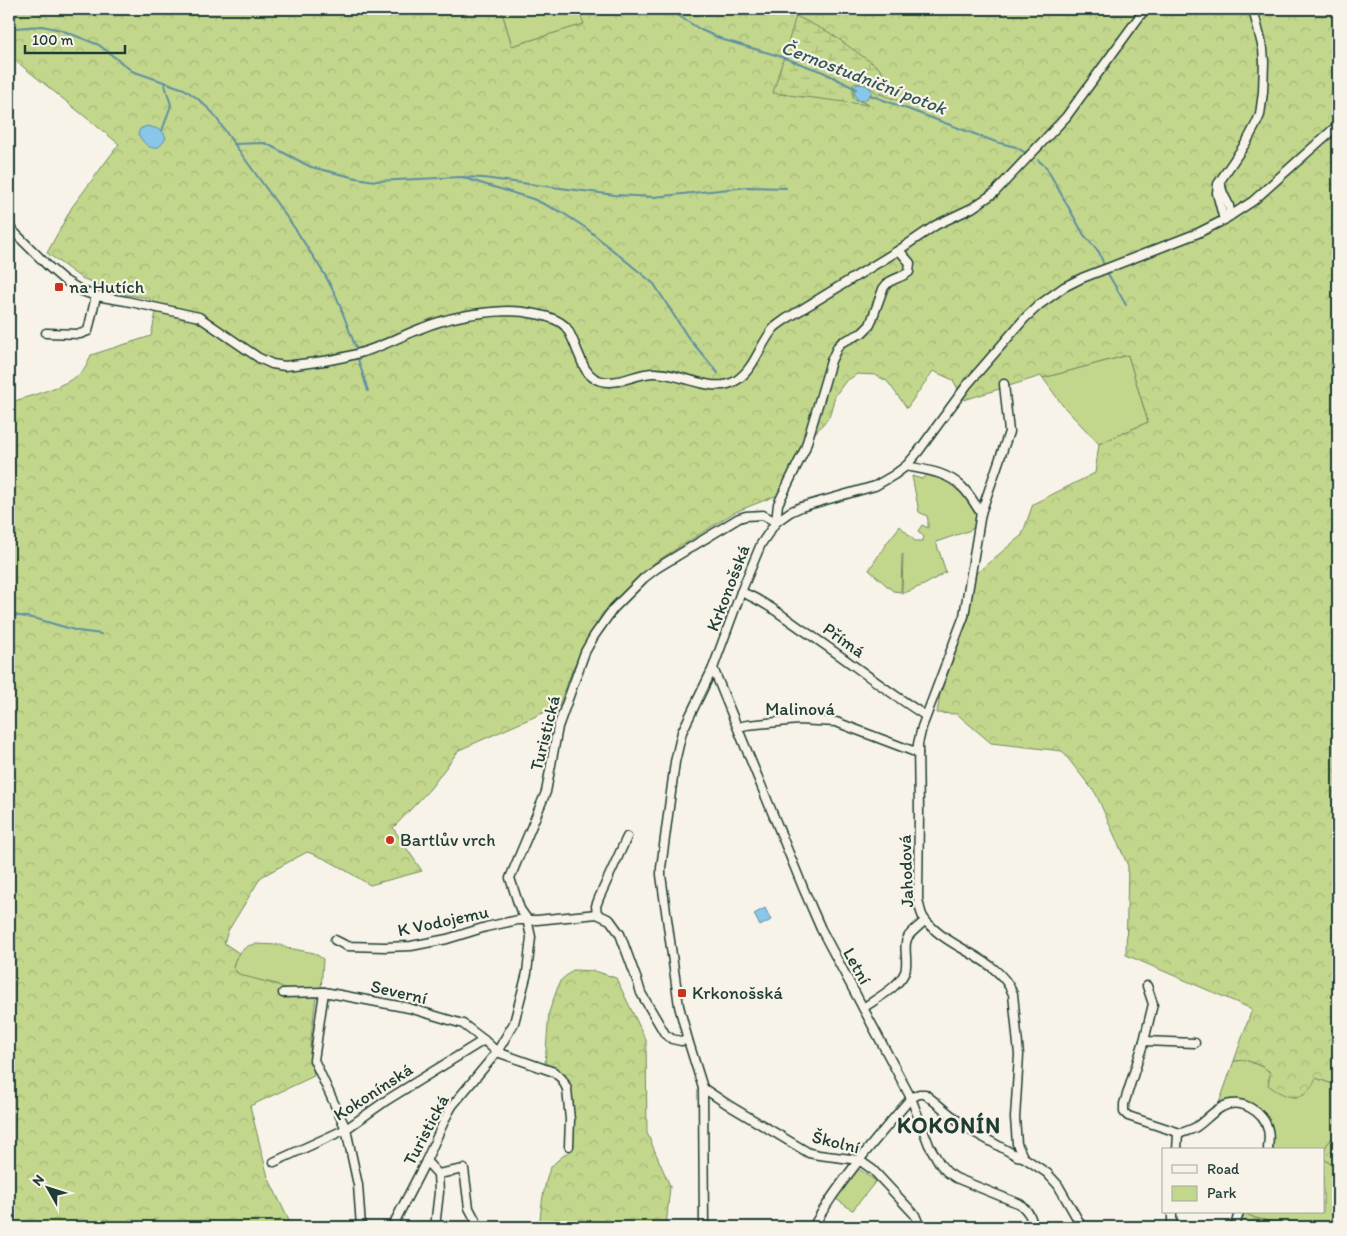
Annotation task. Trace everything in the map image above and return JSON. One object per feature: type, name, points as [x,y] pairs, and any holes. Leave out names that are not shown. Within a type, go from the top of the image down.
[{"type":"street","points":[[9,228],[48,267],[82,291],[96,296],[199,318],[259,358],[272,364],[285,366],[346,357],[453,318],[508,311],[538,314],[551,318],[566,327],[586,370],[597,380],[615,382],[653,373],[712,385],[730,384],[743,375],[774,328],[786,319],[899,250],[936,225],[977,205],[1004,184],[1066,117],[1145,9]]},
{"type":"street","points":[[1227,218],[1217,190],[1221,178],[1248,141],[1256,126],[1260,115],[1263,92],[1264,56],[1253,9]]},
{"type":"street","name":"Krkonošská","points":[[704,1227],[704,1088],[679,1006],[661,868],[679,742],[686,722],[713,668],[741,592],[765,537],[776,522],[795,509],[875,486],[906,466],[967,385],[1025,318],[1050,296],[1082,278],[1191,236],[1227,218],[1252,201],[1338,125]]},
{"type":"street","points":[[1221,178],[1222,193],[1230,205],[1227,218]]},
{"type":"street","points":[[1227,200],[1234,204],[1252,201]]},
{"type":"street","points":[[776,522],[778,504],[805,449],[835,350],[842,342],[862,333],[870,325],[886,284],[909,272],[910,263],[899,250]]},
{"type":"street","points":[[46,333],[80,334],[88,331],[96,296]]},
{"type":"street","name":"Jahodová","points":[[1004,384],[1009,432],[981,513],[964,616],[922,727],[918,744],[918,898],[925,920],[946,940],[986,962],[1010,986],[1013,994],[1019,1055],[1015,1126],[1017,1144],[1023,1157]]},
{"type":"street","points":[[906,466],[940,473],[952,478],[963,488],[981,513]]},
{"type":"street","name":"Turistická","points":[[392,1227],[452,1106],[497,1052],[514,1023],[527,973],[530,937],[527,919],[520,909],[510,878],[546,792],[558,727],[585,652],[613,609],[644,578],[657,568],[739,518],[764,515],[776,522]]},
{"type":"street","name":"Přímá","points":[[741,592],[787,618],[926,716]]},
{"type":"street","name":"Letní","points":[[713,668],[821,929],[911,1098],[930,1145],[940,1164],[956,1178],[1020,1204],[1031,1217],[1033,1227]]},
{"type":"street","name":"Malinová","points":[[738,727],[798,720],[836,722],[918,753]]},
{"type":"street","points":[[627,837],[599,898],[596,914],[610,920],[620,934],[641,994],[665,1034],[681,1042],[688,1040]]},
{"type":"street","name":"K Vodojemu","points":[[335,940],[348,946],[411,946],[447,939],[486,927],[527,919],[538,920],[596,914]]},
{"type":"street","points":[[863,1008],[895,986],[904,974],[908,959],[906,941],[909,935],[925,920]]},
{"type":"street","points":[[1147,986],[1152,1004],[1144,1041],[1124,1104],[1124,1112],[1128,1116],[1174,1130],[1178,1134]]},
{"type":"street","points":[[324,992],[314,1060],[346,1129],[358,1185],[361,1227]]},
{"type":"street","name":"Severní","points":[[283,993],[324,992],[409,1008],[463,1024],[497,1052]]},
{"type":"street","name":"Kokonínská","points":[[274,1162],[346,1129],[387,1100],[484,1040]]},
{"type":"street","points":[[1144,1041],[1195,1043]]},
{"type":"street","points":[[497,1052],[554,1072],[562,1079],[567,1089],[570,1120],[569,1146]]},
{"type":"street","name":"Školní","points":[[704,1088],[730,1106],[809,1153],[819,1156],[859,1160],[874,1170],[915,1215],[920,1227]]},
{"type":"street","points":[[813,1227],[859,1160],[911,1098],[919,1094],[925,1094],[968,1130],[1017,1156],[1023,1157],[1047,1172],[1058,1185],[1082,1227]]},
{"type":"street","points":[[1178,1134],[1196,1127],[1221,1108],[1237,1104],[1252,1108],[1263,1117],[1269,1132],[1268,1148]]},
{"type":"street","points":[[1177,1148],[1178,1134]]},
{"type":"street","points":[[426,1161],[438,1174],[439,1192],[435,1227]]},
{"type":"street","points":[[438,1174],[464,1169],[469,1208],[479,1227]]},
{"type":"street","points":[[1172,1214],[1172,1227]]},
{"type":"street","points":[[1235,1227],[1238,1214]]},
{"type":"green space","points":[[9,9],[501,9],[512,46],[584,24],[578,9],[1338,9],[1338,1086],[1316,1078],[1307,1092],[1301,1096],[1289,1096],[1275,1090],[1268,1085],[1269,1071],[1246,1060],[1234,1061],[1252,1009],[1126,955],[1128,866],[1096,794],[1062,751],[991,743],[957,714],[937,713],[940,694],[969,617],[974,575],[1022,535],[1033,504],[1095,473],[1099,444],[1148,422],[1128,355],[1043,378],[1041,376],[964,400],[953,380],[933,371],[907,408],[887,381],[875,375],[857,374],[845,382],[835,396],[829,417],[803,447],[778,495],[735,512],[654,563],[602,614],[573,668],[559,706],[459,750],[430,789],[393,828],[422,871],[370,885],[332,862],[307,852],[261,877],[228,931],[224,943],[239,953],[233,967],[237,973],[244,976],[286,989],[314,989],[316,997],[310,1046],[314,1076],[250,1106],[268,1177],[292,1227],[9,1227],[9,403],[57,387],[75,378],[83,370],[91,355],[151,336],[156,312],[149,298],[127,295],[81,278],[47,253],[72,207],[119,144],[16,61],[9,61],[9,34],[15,32],[9,20]]},
{"type":"green space","points":[[501,9],[578,9],[585,24],[512,46]]},
{"type":"green space","points":[[796,16],[830,33],[879,68],[897,100],[877,93],[864,82],[853,84],[853,98],[869,105],[773,93]]},
{"type":"green space","points":[[1128,355],[1148,422],[1099,444],[1063,406],[1043,378]]},
{"type":"green space","points":[[927,475],[941,477],[957,486],[976,513],[975,526],[971,530],[936,542],[946,572],[926,584],[902,594],[903,554],[901,592],[893,591],[869,570],[900,526],[915,541],[922,541],[924,537],[918,531],[922,525],[928,528],[928,520],[927,516],[919,512],[912,476],[922,479]]},
{"type":"green space","points":[[249,945],[280,945],[314,953],[323,959],[321,991],[286,990],[276,984],[254,980],[239,974],[235,970],[234,964],[237,957]]},
{"type":"green space","points":[[573,970],[595,971],[616,978],[646,1040],[647,1133],[670,1186],[666,1227],[540,1227],[540,1215],[550,1169],[573,1148],[570,1081],[545,1064],[549,1012],[560,981]]},
{"type":"green space","points":[[1246,1060],[1262,1067],[1270,1073],[1268,1081],[1275,1089],[1292,1097],[1302,1096],[1310,1090],[1316,1078],[1338,1086],[1338,1135],[1331,1139],[1324,1150],[1270,1148],[1264,1120],[1256,1107],[1239,1102],[1218,1106],[1234,1061]]},
{"type":"green space","points":[[1338,1135],[1338,1164],[1332,1165],[1324,1159],[1324,1150],[1332,1139]]},
{"type":"green space","points":[[1324,1159],[1332,1165],[1338,1164],[1338,1208],[1331,1227],[1294,1227],[1255,1218],[1246,1214],[1324,1214]]},
{"type":"green space","points":[[859,1169],[876,1181],[852,1210],[836,1199]]},
{"type":"green space","points":[[1241,1214],[1246,1214],[1255,1218],[1294,1227],[1265,1227],[1249,1221],[1239,1220]]},
{"type":"water","points":[[858,84],[866,85],[872,91],[870,96],[863,101],[858,100],[855,96],[854,87]]},
{"type":"water","points":[[147,126],[158,129],[165,135],[166,138],[159,147],[152,148],[148,146],[138,134],[140,129]]},
{"type":"water","points":[[765,908],[771,920],[760,926],[754,914]]},
{"type":"waterway","name":"Černostudniční potok","points":[[668,9],[701,30],[724,40],[779,56],[823,72],[856,89]]},
{"type":"waterway","points":[[15,28],[42,26],[61,30],[99,45],[132,71],[184,89],[197,98],[213,113],[234,144],[265,143],[311,167],[356,178],[375,181],[461,177],[483,178],[615,195],[654,197],[748,187],[786,188]]},
{"type":"waterway","points":[[162,131],[171,105],[164,82]]},
{"type":"waterway","name":"Černostudniční potok","points":[[870,95],[996,142],[1016,147],[1026,153]]},
{"type":"waterway","points":[[235,145],[296,230],[325,275],[337,298],[356,348]]},
{"type":"waterway","name":"Černostudniční potok","points":[[1038,160],[1046,167],[1084,235],[1099,252],[1105,268]]},
{"type":"waterway","points":[[464,178],[533,199],[563,213],[586,228],[654,284],[687,336],[718,373]]},
{"type":"waterway","name":"Černostudniční potok","points":[[1107,272],[1126,305]]},
{"type":"waterway","points":[[358,359],[368,391]]},
{"type":"waterway","points":[[9,614],[37,619],[78,631],[101,634]]},
{"type":"place","name":"na Hutích","points":[[59,287]]},
{"type":"place","name":"Bartlův vrch","points":[[390,840]]},
{"type":"place","name":"Krkonošská","points":[[682,993]]},
{"type":"district","name":"KOKONÍN","points":[[949,1125]]}]
